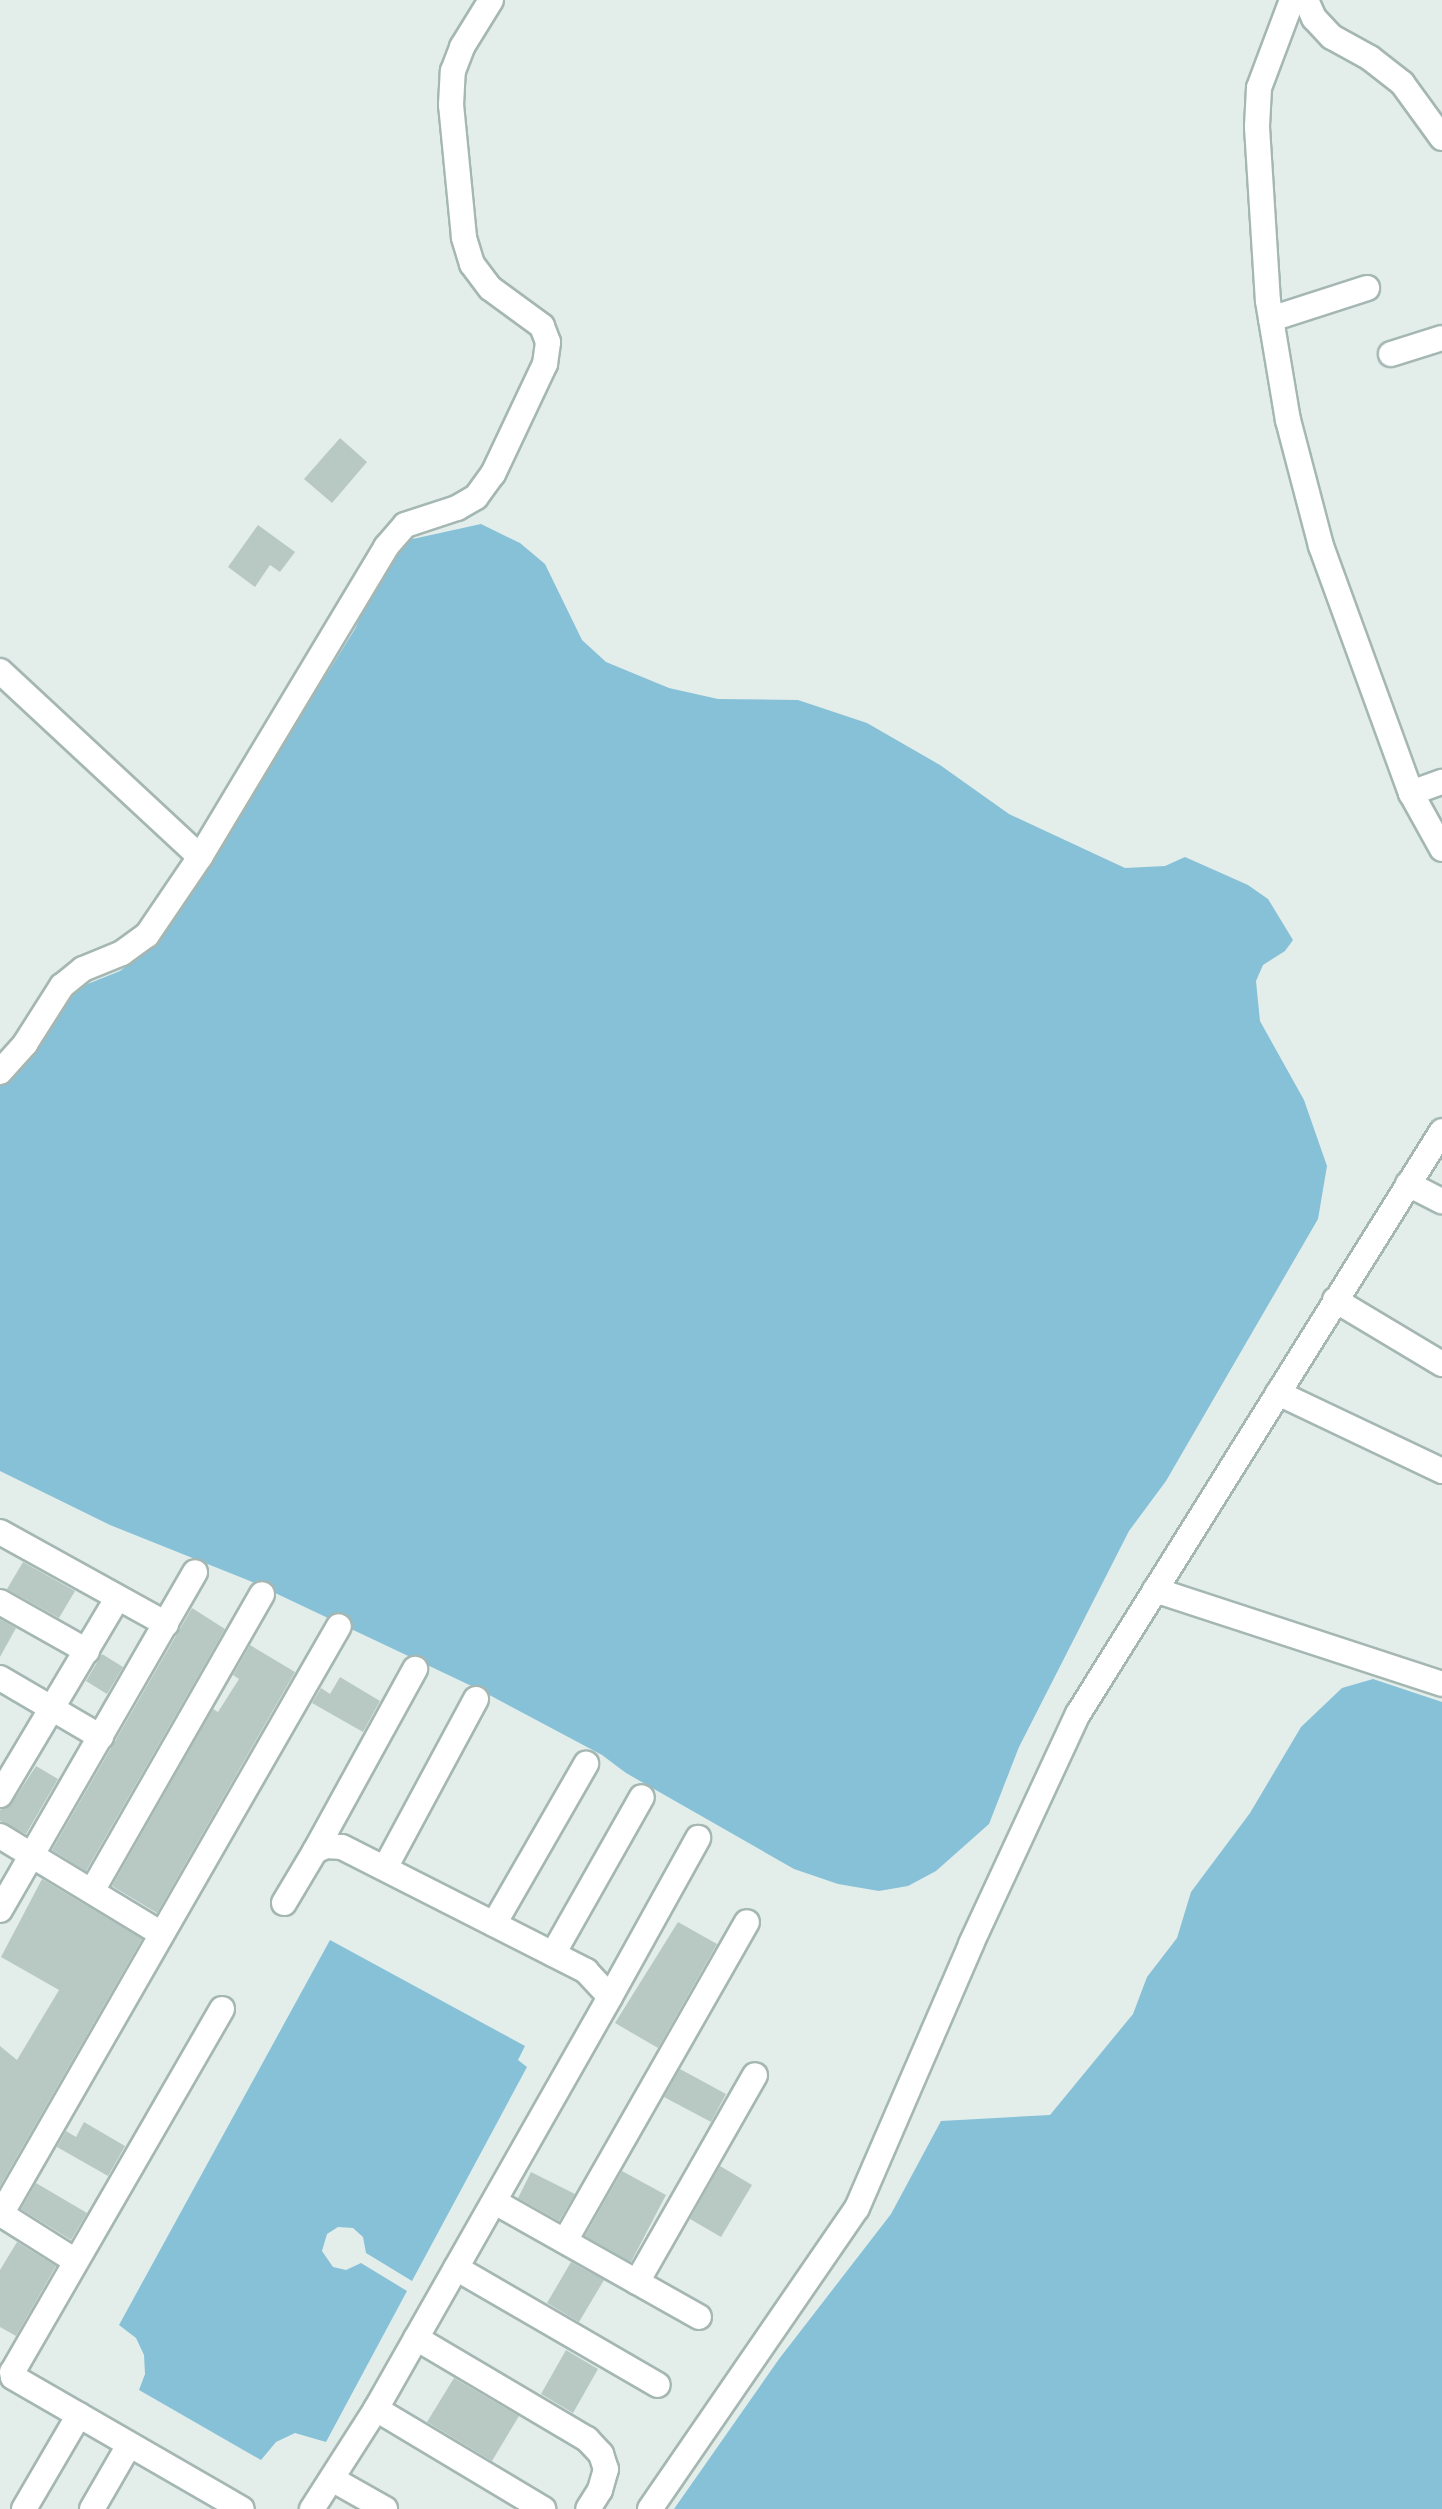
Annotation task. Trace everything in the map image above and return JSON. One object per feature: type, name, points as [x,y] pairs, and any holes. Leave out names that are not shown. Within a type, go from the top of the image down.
[{"type":"street","points":[[0,1072],[25,1044],[62,986],[83,969],[122,953],[147,935],[200,857],[386,547],[405,525],[457,508],[476,497],[493,474],[545,364],[548,342],[542,326],[490,288],[472,264],[464,237],[451,105],[453,71],[462,47],[491,0]]},
{"type":"street","points":[[1292,0],[1259,88],[1257,127],[1271,319],[1288,420],[1321,546],[1411,793],[1442,849]]},
{"type":"street","points":[[1306,0],[1314,18],[1332,37],[1370,58],[1402,83],[1442,138]]},
{"type":"street","points":[[1271,319],[1367,288]]},
{"type":"street","points":[[1391,354],[1442,338]]},
{"type":"street","points":[[0,671],[200,857]]},
{"type":"street","points":[[1411,793],[1442,782]]},
{"type":"street","points":[[650,2509],[857,2208],[971,1944],[1078,1714],[1442,1131]]},
{"type":"street","points":[[1408,1184],[1442,1201]]},
{"type":"street","points":[[1335,1300],[1442,1364]]},
{"type":"street","points":[[1278,1393],[1442,1471]]},
{"type":"street","points":[[0,1532],[166,1624]]},
{"type":"street","points":[[0,1910],[195,1572]]},
{"type":"street","points":[[1155,1590],[1442,1684]]},
{"type":"street","points":[[92,1891],[262,1594]]},
{"type":"street","points":[[0,1795],[10,1758],[53,1709],[117,1599]]},
{"type":"street","points":[[0,1602],[87,1651]]},
{"type":"street","points":[[74,2260],[0,2215],[339,1626]]},
{"type":"street","points":[[284,1903],[415,1669]]},
{"type":"street","points":[[0,1678],[101,1737]]},
{"type":"street","points":[[385,1868],[476,1699]]},
{"type":"street","points":[[494,1924],[586,1764]]},
{"type":"street","points":[[553,1954],[642,1797]]},
{"type":"street","points":[[0,1836],[162,1934]]},
{"type":"street","points":[[312,2509],[376,2409],[698,1838]]},
{"type":"street","points":[[315,1851],[326,1846],[342,1847],[385,1868],[586,1971],[610,1997]]},
{"type":"street","points":[[565,2241],[747,1922]]},
{"type":"street","points":[[6,2381],[222,2009]]},
{"type":"street","points":[[637,2282],[755,2075]]},
{"type":"street","points":[[495,2202],[699,2317]]},
{"type":"street","points":[[456,2268],[658,2385]]},
{"type":"street","points":[[416,2338],[587,2439],[601,2454],[606,2469],[600,2490],[588,2509]]},
{"type":"street","points":[[6,2381],[13,2377],[233,2507]]},
{"type":"street","points":[[376,2409],[543,2509]]},
{"type":"street","points":[[24,2509],[79,2415]]},
{"type":"street","points":[[92,2509],[129,2445]]},
{"type":"street","points":[[332,2479],[385,2509]]},
{"type":"water","points":[[481,524],[520,543],[545,564],[582,640],[606,662],[669,688],[718,699],[798,700],[867,723],[940,765],[1009,814],[1125,868],[1165,866],[1185,857],[1248,885],[1268,899],[1293,940],[1285,951],[1263,965],[1256,981],[1260,1021],[1304,1100],[1327,1166],[1318,1219],[1166,1481],[1129,1531],[1019,1747],[989,1824],[936,1871],[908,1886],[879,1891],[838,1884],[794,1869],[626,1773],[602,1755],[480,1690],[250,1581],[110,1525],[0,1471],[0,1085],[34,1048],[61,1002],[80,987],[120,971],[143,954],[215,854],[355,629],[388,558],[408,540]]},
{"type":"water","points":[[1373,1679],[1442,1702],[1442,2509],[674,2509],[779,2359],[891,2214],[941,2121],[1050,2115],[1133,2014],[1147,1977],[1177,1938],[1191,1892],[1250,1813],[1301,1727],[1342,1688]]},
{"type":"water","points":[[330,1940],[525,2046],[518,2060],[527,2067],[412,2281],[366,2253],[363,2237],[353,2228],[338,2227],[327,2234],[322,2251],[333,2267],[346,2270],[361,2263],[407,2291],[326,2442],[295,2433],[276,2442],[261,2460],[139,2390],[145,2374],[144,2355],[136,2338],[119,2325]]},
{"type":"building","points":[[340,438],[367,462],[332,503],[304,479]]},
{"type":"building","points":[[258,525],[295,552],[280,572],[270,565],[255,587],[228,567]]},
{"type":"building","points":[[23,1562],[75,1591],[59,1618],[7,1589]]},
{"type":"building","points":[[192,1608],[225,1629],[86,1871],[52,1850]]},
{"type":"building","points":[[0,1619],[16,1628],[0,1657]]},
{"type":"building","points":[[250,1645],[295,1672],[157,1913],[112,1886],[213,1709],[218,1712],[239,1679],[233,1675]]},
{"type":"building","points":[[102,1654],[123,1667],[107,1694],[86,1681]]},
{"type":"building","points":[[340,1677],[380,1701],[363,1732],[312,1703],[321,1688],[330,1694]]},
{"type":"building","points":[[36,1766],[58,1779],[26,1834],[0,1821],[0,1810],[12,1803]]},
{"type":"building","points":[[42,1879],[142,1939],[0,2186],[0,2046],[17,2060],[59,1990],[1,1957]]},
{"type":"building","points":[[678,1922],[717,1944],[658,2048],[615,2023]]},
{"type":"building","points":[[680,2069],[726,2094],[711,2122],[664,2097]]},
{"type":"building","points":[[84,2122],[125,2146],[108,2176],[57,2147],[66,2131],[76,2137]]},
{"type":"building","points":[[720,2166],[752,2185],[721,2237],[690,2219]]},
{"type":"building","points":[[622,2171],[666,2195],[631,2262],[585,2236]]},
{"type":"building","points":[[531,2172],[575,2194],[559,2221],[518,2198]]},
{"type":"building","points":[[36,2183],[87,2213],[71,2240],[21,2209]]},
{"type":"building","points":[[17,2242],[56,2266],[16,2336],[0,2327],[0,2270]]},
{"type":"building","points":[[571,2262],[604,2280],[579,2322],[547,2303]]},
{"type":"building","points":[[566,2350],[598,2369],[573,2413],[541,2394]]},
{"type":"building","points":[[454,2378],[519,2416],[492,2461],[427,2422]]}]
